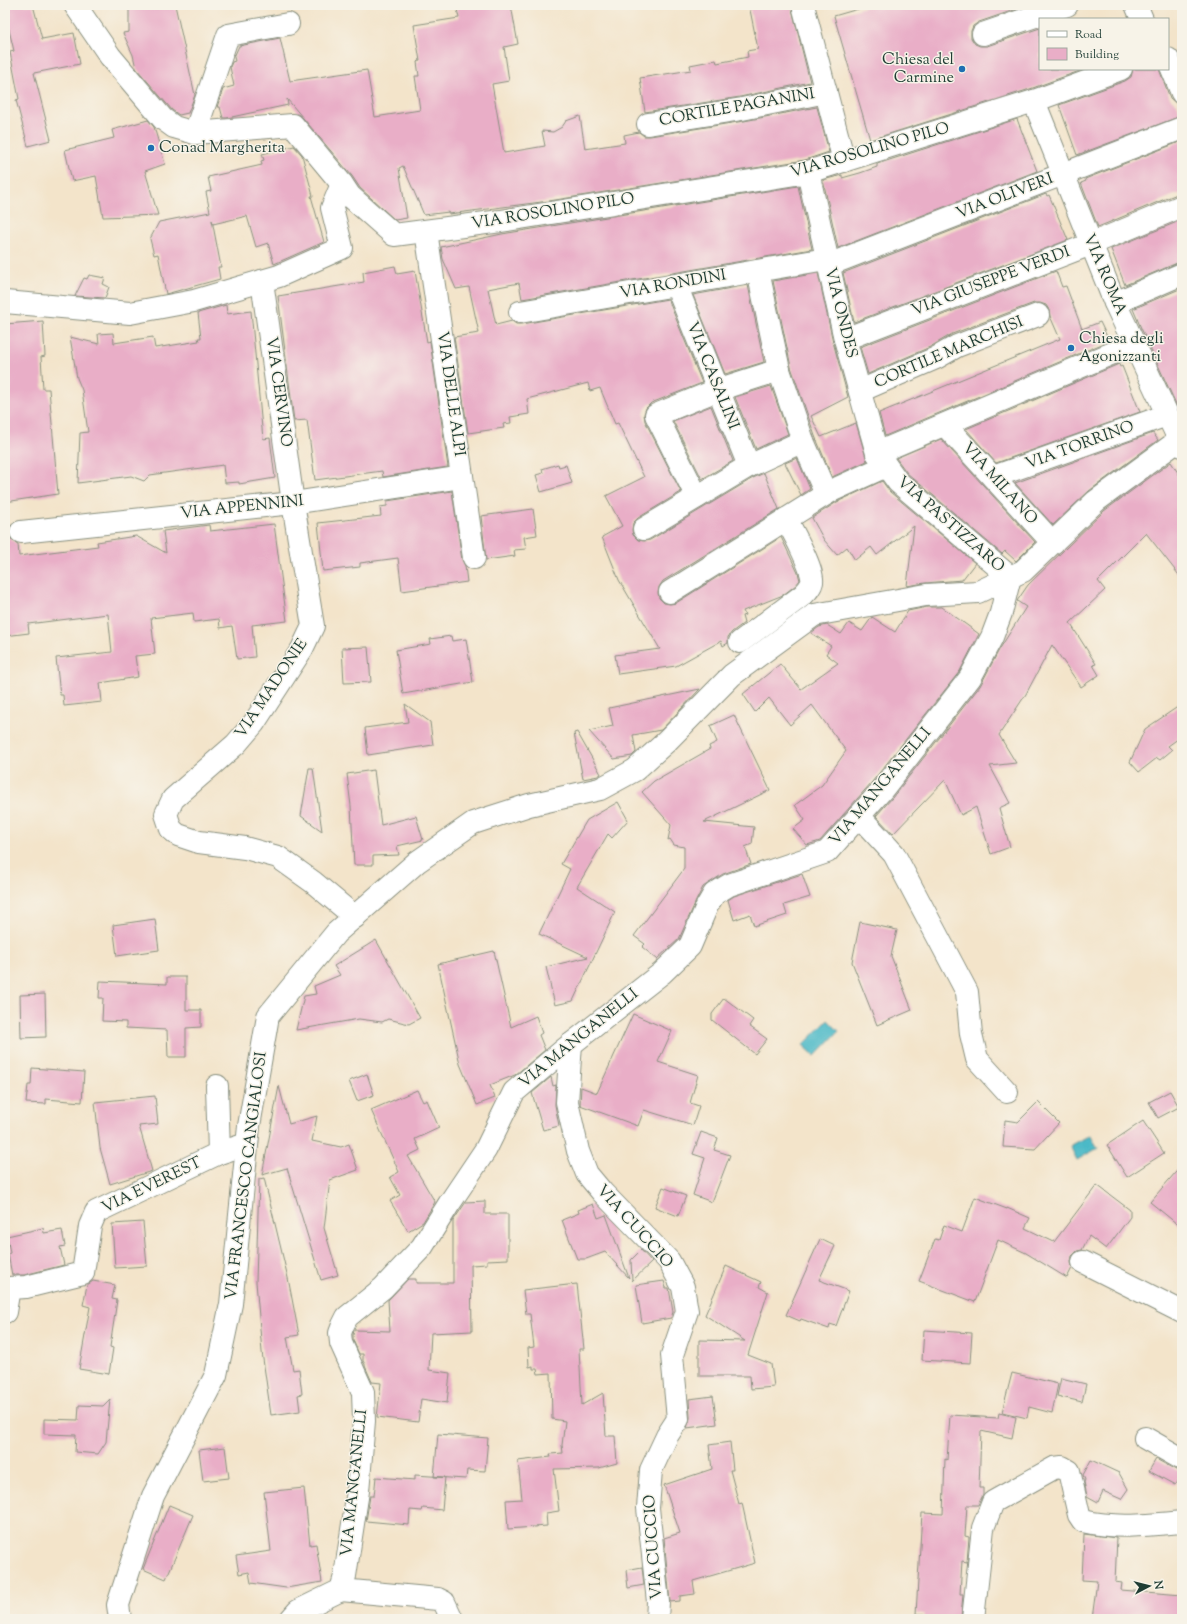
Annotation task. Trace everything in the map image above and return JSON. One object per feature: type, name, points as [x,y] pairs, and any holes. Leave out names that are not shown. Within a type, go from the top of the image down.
[{"type":"street","name":"VIA ROSOLINO PILO","points":[[75,5],[110,56],[163,119],[174,127],[195,133],[293,125],[342,184],[350,196],[394,235],[532,216],[808,172],[844,162],[1034,101],[1118,70]]},
{"type":"street","points":[[803,5],[844,162]]},
{"type":"street","points":[[983,34],[1067,5]]},
{"type":"street","points":[[1136,5],[1142,18]]},
{"type":"street","points":[[195,133],[228,35],[288,24]]},
{"type":"street","points":[[1173,59],[1182,93]]},
{"type":"street","name":"CORTILE PAGANINI","points":[[648,124],[742,109],[826,92]]},
{"type":"street","name":"VIA ROMA","points":[[1034,101],[1115,303],[1167,415],[1181,441]]},
{"type":"street","name":"VIA OLIVERI","points":[[827,262],[1182,128]]},
{"type":"street","name":"VIA ONDES","points":[[808,172],[845,339],[882,460]]},
{"type":"street","points":[[5,302],[130,313],[194,301],[279,276],[342,248],[332,208],[342,184]]},
{"type":"street","name":"VIA GIUSEPPE VERDI","points":[[845,339],[1091,244],[1182,206]]},
{"type":"street","name":"VIA DELLE ALPI","points":[[426,230],[474,558]]},
{"type":"street","name":"VIA RONDINI","points":[[520,312],[758,271],[827,262]]},
{"type":"street","points":[[758,271],[779,370],[803,441],[826,494]]},
{"type":"street","points":[[1115,303],[1182,274]]},
{"type":"street","name":"VIA CERVINO","points":[[262,281],[293,503]]},
{"type":"street","name":"VIA CASALINI","points":[[676,285],[717,390],[749,466]]},
{"type":"street","name":"CORTILE MARCHISI","points":[[860,391],[936,358],[957,346],[1038,315]]},
{"type":"street","points":[[670,592],[826,494],[882,460],[945,425],[1134,344]]},
{"type":"street","points":[[697,497],[656,415],[717,390],[779,370]]},
{"type":"street","name":"VIA TORRINO","points":[[993,477],[1167,415]]},
{"type":"street","name":"VIA MILANO","points":[[945,425],[1053,543]]},
{"type":"street","points":[[644,529],[749,466],[803,441]]},
{"type":"street","points":[[1010,577],[1023,571],[1096,501],[1181,441]]},
{"type":"street","name":"VIA PASTIZZARO","points":[[882,460],[898,482],[1010,577]]},
{"type":"street","name":"VIA APPENNINI","points":[[21,532],[293,503],[462,477]]},
{"type":"street","name":"VIA MADONIE","points":[[293,503],[313,626],[302,649],[254,723],[236,744],[173,799],[166,814],[171,829],[178,835],[198,842],[245,848],[278,856],[314,882],[355,917]]},
{"type":"street","points":[[740,642],[803,595],[813,581],[810,570],[786,519]]},
{"type":"street","name":"VIA FRANCESCO CANGIALOSI","points":[[120,1619],[118,1605],[153,1496],[216,1375],[231,1304],[247,1144],[268,1016],[336,934],[417,862],[474,823],[529,805],[600,789],[635,770],[666,742],[732,675],[814,615],[926,595],[978,592],[1010,577]]},
{"type":"street","name":"VIA MANGANELLI","points":[[341,1590],[345,1576],[358,1491],[364,1421],[363,1392],[341,1343],[340,1333],[347,1317],[383,1288],[422,1247],[486,1149],[514,1092],[571,1044],[662,973],[690,946],[707,906],[714,894],[736,882],[827,852],[882,790],[970,678],[992,637],[1001,613],[1010,577]]},
{"type":"street","points":[[859,816],[894,854],[967,992],[971,1034],[977,1059],[1007,1092]]},
{"type":"street","name":"VIA CUCCIO","points":[[571,1044],[567,1102],[578,1151],[587,1174],[602,1192],[670,1261],[683,1287],[687,1311],[672,1355],[678,1419],[667,1436],[651,1470],[648,1508],[658,1602],[658,1619]]},
{"type":"street","points":[[218,1086],[219,1153]]},
{"type":"street","name":"VIA EVEREST","points":[[5,1312],[9,1288],[26,1286],[83,1273],[90,1226],[96,1212],[219,1153],[247,1144]]},
{"type":"street","points":[[1082,1262],[1182,1312]]},
{"type":"street","points":[[1145,1438],[1182,1459]]},
{"type":"street","points":[[973,1619],[983,1528],[993,1502],[1054,1468],[1062,1467],[1070,1471],[1079,1515],[1083,1521],[1095,1524],[1123,1526],[1182,1522]]},
{"type":"street","points":[[292,1619],[298,1610],[341,1590],[438,1599],[444,1602],[452,1619]]},
{"type":"water","points":[[828,1020],[839,1031],[815,1056],[803,1045]]},
{"type":"water","points":[[1090,1135],[1098,1148],[1077,1160],[1070,1146]]},
{"type":"building","points":[[5,5],[33,5],[42,39],[74,33],[80,64],[34,73],[51,140],[28,146],[16,100],[19,99],[10,52],[14,51],[5,13]]},
{"type":"building","points":[[129,5],[175,5],[195,95],[188,113],[179,115],[172,110],[136,68],[133,55],[123,33],[129,32]]},
{"type":"building","points":[[456,5],[511,5],[518,44],[504,47],[509,81],[492,84],[504,153],[545,146],[542,131],[553,132],[562,127],[566,121],[580,116],[585,149],[625,143],[624,135],[639,132],[644,136],[650,136],[744,121],[817,107],[829,152],[805,160],[549,201],[449,214],[449,212],[424,215],[403,166],[399,168],[407,218],[395,220],[360,188],[352,176],[287,99],[288,105],[227,118],[223,118],[220,107],[217,107],[223,89],[234,86],[230,67],[232,62],[235,61],[234,57],[239,46],[280,38],[290,81],[367,70],[375,117],[420,110],[415,76],[419,76],[417,62],[420,61],[414,25],[459,18]]},
{"type":"building","points":[[749,5],[791,5],[810,82],[740,97],[645,112],[640,78],[691,70],[690,65],[716,60],[717,63],[748,57],[747,51],[758,49]]},
{"type":"building","points":[[872,5],[1029,5],[979,22],[973,26],[971,38],[975,44],[987,46],[1039,28],[1039,70],[1082,70],[1030,89],[870,140],[834,16]]},
{"type":"building","points":[[1133,70],[1159,70],[1170,98],[1177,104],[1181,116],[1077,155],[1059,105],[1125,81],[1131,77]]},
{"type":"building","points":[[1017,119],[1037,171],[838,248],[823,180],[842,175],[842,178],[860,173],[877,167],[877,164]]},
{"type":"building","points":[[148,120],[154,127],[165,164],[145,171],[158,215],[103,217],[96,176],[72,181],[65,150],[114,138],[112,130]]},
{"type":"building","points":[[1182,141],[1182,194],[1177,194],[1098,227],[1081,183],[1086,181],[1085,179]]},
{"type":"building","points":[[294,146],[302,155],[313,196],[311,196],[324,242],[274,264],[268,243],[256,247],[247,216],[213,224],[212,220],[221,267],[218,267],[220,279],[166,294],[158,254],[154,255],[150,239],[159,222],[210,212],[206,192],[211,191],[208,177],[262,165],[261,161],[264,160],[262,154]]},
{"type":"building","points":[[798,186],[812,249],[522,299],[519,283],[488,289],[496,325],[512,321],[516,324],[522,324],[668,299],[702,383],[651,403],[646,408],[644,414],[645,421],[681,492],[638,518],[633,523],[633,535],[638,540],[650,540],[753,478],[764,473],[779,509],[663,581],[659,587],[659,598],[664,603],[676,603],[781,537],[798,573],[800,580],[796,585],[783,595],[743,611],[745,615],[742,616],[744,623],[732,632],[728,637],[728,643],[723,646],[721,641],[676,666],[618,674],[615,655],[660,649],[619,580],[602,537],[622,526],[606,496],[644,477],[618,423],[615,424],[600,388],[590,391],[588,383],[527,399],[529,414],[510,417],[511,423],[503,424],[504,428],[468,433],[454,337],[479,333],[469,287],[456,289],[443,259],[441,247],[502,234]]},
{"type":"building","points":[[1046,194],[1047,196],[1049,195],[1068,240],[854,322],[843,273]]},
{"type":"building","points":[[1182,220],[1182,262],[1125,285],[1111,249]]},
{"type":"building","points":[[395,266],[397,274],[415,271],[427,342],[430,341],[448,467],[383,477],[382,471],[315,480],[307,420],[294,421],[278,296],[364,282],[363,272]]},
{"type":"building","points":[[1056,271],[1062,287],[1066,286],[1082,329],[1100,322],[1109,341],[885,436],[879,413],[1060,339],[1046,305],[1034,303],[952,334],[930,347],[868,374],[860,347]]},
{"type":"building","points":[[818,273],[833,342],[848,397],[811,416],[821,437],[856,423],[867,461],[832,477],[815,436],[791,367],[773,281]]},
{"type":"building","points":[[89,275],[105,278],[103,284],[109,287],[105,298],[75,296],[84,278],[87,279]]},
{"type":"building","points":[[748,285],[764,362],[725,374],[693,295]]},
{"type":"building","points":[[1182,288],[1182,417],[1133,309]]},
{"type":"building","points":[[226,305],[227,314],[251,311],[263,439],[270,438],[275,478],[239,484],[239,482],[225,483],[223,465],[150,475],[144,481],[131,476],[78,483],[80,433],[88,432],[82,390],[77,378],[70,337],[99,344],[98,334],[113,333],[114,343],[153,337],[155,348],[199,341],[198,338],[201,338],[198,313]]},
{"type":"building","points":[[43,321],[45,356],[41,357],[43,389],[49,389],[58,494],[5,502],[5,324]]},
{"type":"building","points":[[1119,364],[1120,367],[1122,366],[1140,412],[996,463],[966,429]]},
{"type":"building","points":[[771,386],[788,434],[756,449],[735,397]]},
{"type":"building","points":[[711,406],[733,461],[702,479],[673,421]]},
{"type":"building","points":[[1153,433],[1158,440],[1089,491],[1053,525],[1015,483]]},
{"type":"building","points":[[941,439],[1035,542],[1016,561],[1005,551],[1002,554],[907,473],[896,458]]},
{"type":"building","points":[[797,458],[810,489],[801,495],[785,463]]},
{"type":"building","points":[[1171,462],[1182,479],[1182,579],[1146,533],[1098,581],[1105,590],[1070,623],[1096,664],[1093,665],[1099,675],[1081,687],[1052,645],[1026,694],[999,735],[1016,763],[990,766],[1010,803],[999,808],[1010,847],[991,854],[976,807],[961,815],[945,780],[893,834],[876,816],[892,798],[980,686],[999,650],[1026,607],[1017,601],[1028,585],[1104,511]]},
{"type":"building","points":[[558,464],[559,467],[566,465],[572,483],[541,492],[536,475],[543,473],[542,469]]},
{"type":"building","points":[[882,481],[890,492],[975,563],[962,580],[907,586],[914,526],[877,555],[871,547],[855,560],[847,547],[837,555],[824,540],[812,518],[837,502]]},
{"type":"building","points":[[452,491],[462,560],[465,566],[467,582],[402,591],[398,558],[360,563],[360,567],[323,571],[318,523],[381,516],[380,507],[387,506],[387,501]]},
{"type":"building","points":[[533,509],[537,535],[524,537],[526,549],[514,550],[515,556],[486,560],[481,516]]},
{"type":"building","points":[[274,524],[287,621],[252,625],[255,657],[237,659],[232,626],[220,628],[219,619],[194,622],[193,613],[151,618],[155,654],[135,656],[138,677],[100,683],[102,702],[64,706],[63,695],[60,695],[56,658],[112,652],[108,614],[28,624],[29,633],[5,636],[5,526],[11,525],[9,534],[11,540],[18,544],[19,556],[98,546],[97,542],[136,536],[166,553],[163,531],[209,525],[210,531]]},
{"type":"building","points":[[927,607],[942,607],[979,634],[960,671],[872,782],[820,841],[807,845],[793,829],[805,820],[795,805],[822,785],[846,751],[812,705],[790,725],[769,698],[755,712],[743,694],[780,664],[801,689],[838,663],[826,654],[831,646],[811,633],[819,627],[827,625],[841,634],[849,623],[862,631],[872,617],[895,632],[908,611]]},
{"type":"building","points":[[451,636],[452,641],[466,639],[473,682],[403,694],[396,650],[431,644],[430,639]]},
{"type":"building","points":[[368,647],[371,682],[344,683],[342,648]]},
{"type":"building","points":[[700,689],[661,730],[633,735],[636,752],[632,756],[614,759],[589,731],[613,726],[609,708]]},
{"type":"building","points":[[405,704],[430,722],[433,745],[368,755],[365,728],[408,722]]},
{"type":"building","points":[[1182,704],[1182,736],[1168,746],[1172,750],[1160,760],[1157,758],[1139,772],[1130,762],[1145,729]]},
{"type":"building","points":[[734,715],[770,790],[704,822],[754,827],[752,844],[745,847],[751,864],[723,874],[703,887],[679,939],[657,959],[642,947],[645,944],[634,936],[684,869],[684,847],[674,845],[670,839],[668,840],[671,825],[642,792],[654,781],[710,749],[709,746],[717,742],[710,726]]},
{"type":"building","points":[[577,732],[601,774],[598,776],[583,779],[574,733]]},
{"type":"building","points":[[309,768],[313,768],[322,831],[301,816]]},
{"type":"building","points":[[374,770],[381,825],[416,816],[423,840],[397,846],[399,855],[373,856],[373,865],[354,865],[351,806],[347,774]]},
{"type":"building","points":[[618,802],[628,820],[612,838],[608,834],[577,887],[615,912],[573,1001],[555,1005],[546,967],[588,957],[539,934],[570,869],[561,864],[587,820]]},
{"type":"building","points":[[802,874],[810,897],[784,905],[787,915],[754,926],[750,914],[734,920],[728,900],[734,896]]},
{"type":"building","points":[[155,919],[159,950],[117,956],[113,925]]},
{"type":"building","points":[[860,922],[897,930],[891,956],[912,1010],[877,1025],[852,962]]},
{"type":"building","points":[[376,940],[420,1018],[409,1024],[388,1019],[382,1022],[359,1019],[296,1030],[304,996],[316,994],[314,986],[340,975],[334,966]]},
{"type":"building","points":[[494,951],[511,1027],[536,1016],[542,1033],[539,1035],[545,1050],[515,1075],[490,1085],[495,1098],[477,1105],[460,1064],[438,964]]},
{"type":"building","points":[[167,977],[186,977],[186,1010],[201,1010],[201,1027],[186,1028],[186,1057],[168,1057],[167,1030],[126,1028],[126,1022],[102,1021],[103,998],[99,998],[100,981],[167,984]]},
{"type":"building","points":[[45,994],[46,1037],[21,1038],[20,995]]},
{"type":"building","points":[[724,998],[753,1020],[749,1026],[767,1039],[755,1054],[712,1020],[712,1014]]},
{"type":"building","points":[[633,1014],[672,1031],[658,1062],[698,1075],[690,1103],[699,1106],[693,1125],[644,1110],[638,1126],[580,1105],[581,1087],[597,1093]]},
{"type":"building","points":[[32,1068],[84,1072],[82,1102],[46,1099],[46,1104],[26,1103],[28,1085],[31,1085]]},
{"type":"building","points":[[367,1074],[374,1095],[357,1101],[349,1081]]},
{"type":"building","points":[[551,1077],[553,1086],[556,1085],[555,1105],[559,1126],[543,1130],[532,1093]]},
{"type":"building","points":[[279,1086],[289,1124],[317,1116],[312,1141],[341,1147],[349,1144],[358,1170],[330,1180],[324,1228],[338,1275],[321,1280],[287,1168],[262,1175]]},
{"type":"building","points":[[417,1090],[423,1102],[427,1100],[439,1128],[415,1139],[420,1150],[408,1156],[435,1202],[423,1222],[408,1231],[390,1201],[400,1195],[390,1177],[399,1172],[371,1110]]},
{"type":"building","points":[[1170,1091],[1179,1107],[1158,1118],[1149,1102]]},
{"type":"building","points":[[155,1096],[158,1124],[139,1126],[152,1171],[110,1184],[100,1148],[95,1102]]},
{"type":"building","points":[[1038,1102],[1059,1123],[1035,1149],[1003,1147],[1005,1120],[1018,1122]]},
{"type":"building","points":[[1143,1121],[1164,1153],[1127,1177],[1107,1145]]},
{"type":"building","points":[[701,1132],[718,1138],[714,1150],[730,1155],[712,1202],[693,1195],[705,1158],[693,1154]]},
{"type":"building","points":[[1182,1165],[1182,1228],[1150,1202]]},
{"type":"building","points":[[264,1178],[288,1278],[299,1335],[287,1337],[293,1370],[299,1369],[302,1394],[298,1395],[300,1411],[271,1415],[262,1352],[256,1282],[259,1179]]},
{"type":"building","points":[[1097,1185],[1130,1210],[1130,1217],[1106,1249],[1089,1236],[1082,1250],[1077,1251],[1072,1256],[1072,1268],[1067,1278],[1026,1253],[998,1240],[975,1302],[919,1281],[935,1239],[939,1240],[944,1225],[962,1232],[975,1197],[1030,1218],[1025,1228],[1054,1242]]},
{"type":"building","points":[[663,1187],[686,1196],[678,1216],[655,1207]]},
{"type":"building","points":[[485,1201],[485,1214],[508,1214],[508,1259],[487,1260],[487,1264],[471,1265],[472,1331],[431,1333],[429,1370],[450,1373],[447,1403],[421,1399],[418,1422],[377,1417],[381,1383],[372,1382],[363,1361],[363,1354],[359,1354],[353,1340],[354,1330],[390,1331],[388,1300],[408,1279],[416,1279],[416,1283],[453,1283],[453,1221],[466,1202]]},
{"type":"building","points":[[593,1204],[598,1218],[606,1215],[629,1278],[605,1252],[586,1259],[577,1259],[562,1220],[579,1213],[578,1210]]},
{"type":"building","points":[[143,1222],[147,1266],[115,1268],[112,1224]]},
{"type":"building","points":[[43,1228],[44,1233],[62,1230],[65,1246],[60,1247],[64,1265],[24,1275],[12,1275],[8,1254],[10,1253],[7,1236]]},
{"type":"building","points":[[820,1239],[835,1246],[819,1280],[849,1291],[836,1326],[830,1324],[829,1329],[801,1319],[800,1321],[786,1315]]},
{"type":"building","points":[[641,1250],[652,1262],[632,1281],[631,1260]]},
{"type":"building","points":[[726,1266],[761,1282],[759,1287],[768,1292],[748,1355],[771,1364],[774,1387],[751,1389],[750,1376],[699,1376],[699,1340],[745,1341],[705,1315]]},
{"type":"building","points":[[93,1281],[115,1285],[112,1299],[117,1300],[110,1347],[113,1348],[109,1374],[79,1369],[90,1307],[83,1305],[87,1285]]},
{"type":"building","points":[[664,1281],[666,1288],[669,1288],[673,1312],[671,1318],[642,1323],[636,1285]]},
{"type":"building","points":[[577,1284],[584,1349],[579,1349],[582,1405],[603,1393],[606,1436],[615,1436],[617,1463],[599,1468],[554,1469],[559,1511],[546,1513],[547,1526],[508,1529],[506,1500],[522,1499],[518,1461],[551,1457],[550,1454],[563,1453],[562,1445],[565,1421],[552,1419],[551,1373],[538,1374],[537,1369],[533,1369],[533,1366],[529,1367],[528,1348],[534,1347],[530,1314],[526,1314],[523,1290]]},
{"type":"building","points":[[924,1330],[972,1333],[970,1363],[922,1360]]},
{"type":"building","points":[[1012,1373],[1058,1384],[1052,1413],[1029,1407],[1027,1418],[1002,1412]]},
{"type":"building","points":[[1061,1378],[1086,1384],[1082,1402],[1057,1396]]},
{"type":"building","points":[[713,1396],[717,1424],[687,1428],[690,1418],[689,1399]]},
{"type":"building","points":[[110,1399],[106,1442],[98,1454],[75,1452],[76,1435],[44,1434],[44,1419],[78,1420],[79,1405],[103,1406]]},
{"type":"building","points":[[999,1413],[1016,1417],[1012,1438],[981,1431],[979,1488],[983,1488],[983,1495],[978,1505],[967,1505],[965,1536],[969,1537],[967,1562],[962,1561],[960,1594],[963,1594],[961,1618],[923,1618],[924,1614],[916,1614],[922,1513],[943,1514],[945,1459],[947,1460],[950,1415],[998,1418]]},
{"type":"building","points":[[438,1434],[488,1438],[485,1471],[467,1470],[466,1479],[434,1477]]},
{"type":"building","points":[[730,1442],[733,1470],[730,1470],[739,1504],[742,1503],[755,1563],[693,1581],[695,1594],[680,1596],[680,1601],[670,1602],[664,1538],[680,1533],[664,1485],[712,1469],[709,1445]]},
{"type":"building","points":[[225,1447],[229,1478],[203,1481],[199,1450]]},
{"type":"building","points":[[1156,1459],[1176,1470],[1182,1471],[1175,1485],[1149,1471]]},
{"type":"building","points":[[1091,1460],[1119,1473],[1128,1489],[1121,1499],[1103,1491],[1098,1502],[1087,1496],[1083,1475]]},
{"type":"building","points":[[415,1475],[445,1477],[442,1510],[423,1508],[422,1511],[410,1510],[409,1525],[366,1521],[370,1496],[374,1496],[376,1477],[415,1480]]},
{"type":"building","points":[[304,1488],[310,1545],[316,1544],[322,1582],[286,1588],[251,1583],[249,1572],[239,1574],[236,1556],[271,1551],[264,1492]]},
{"type":"building","points":[[169,1505],[193,1515],[166,1579],[143,1569]]},
{"type":"building","points":[[1084,1534],[1117,1538],[1115,1582],[1122,1583],[1121,1590],[1182,1595],[1182,1619],[1137,1619],[1117,1617],[1117,1619],[1092,1619],[1097,1581],[1082,1580]]},
{"type":"building","points":[[642,1567],[644,1585],[628,1588],[626,1570]]},
{"type":"place","name":"Chiesa del Carmine","points":[[962,69]]},
{"type":"place","name":"Conad Margherita","points":[[151,148]]},
{"type":"place","name":"Chiesa degli Agonizzanti","points":[[1071,348]]}]
